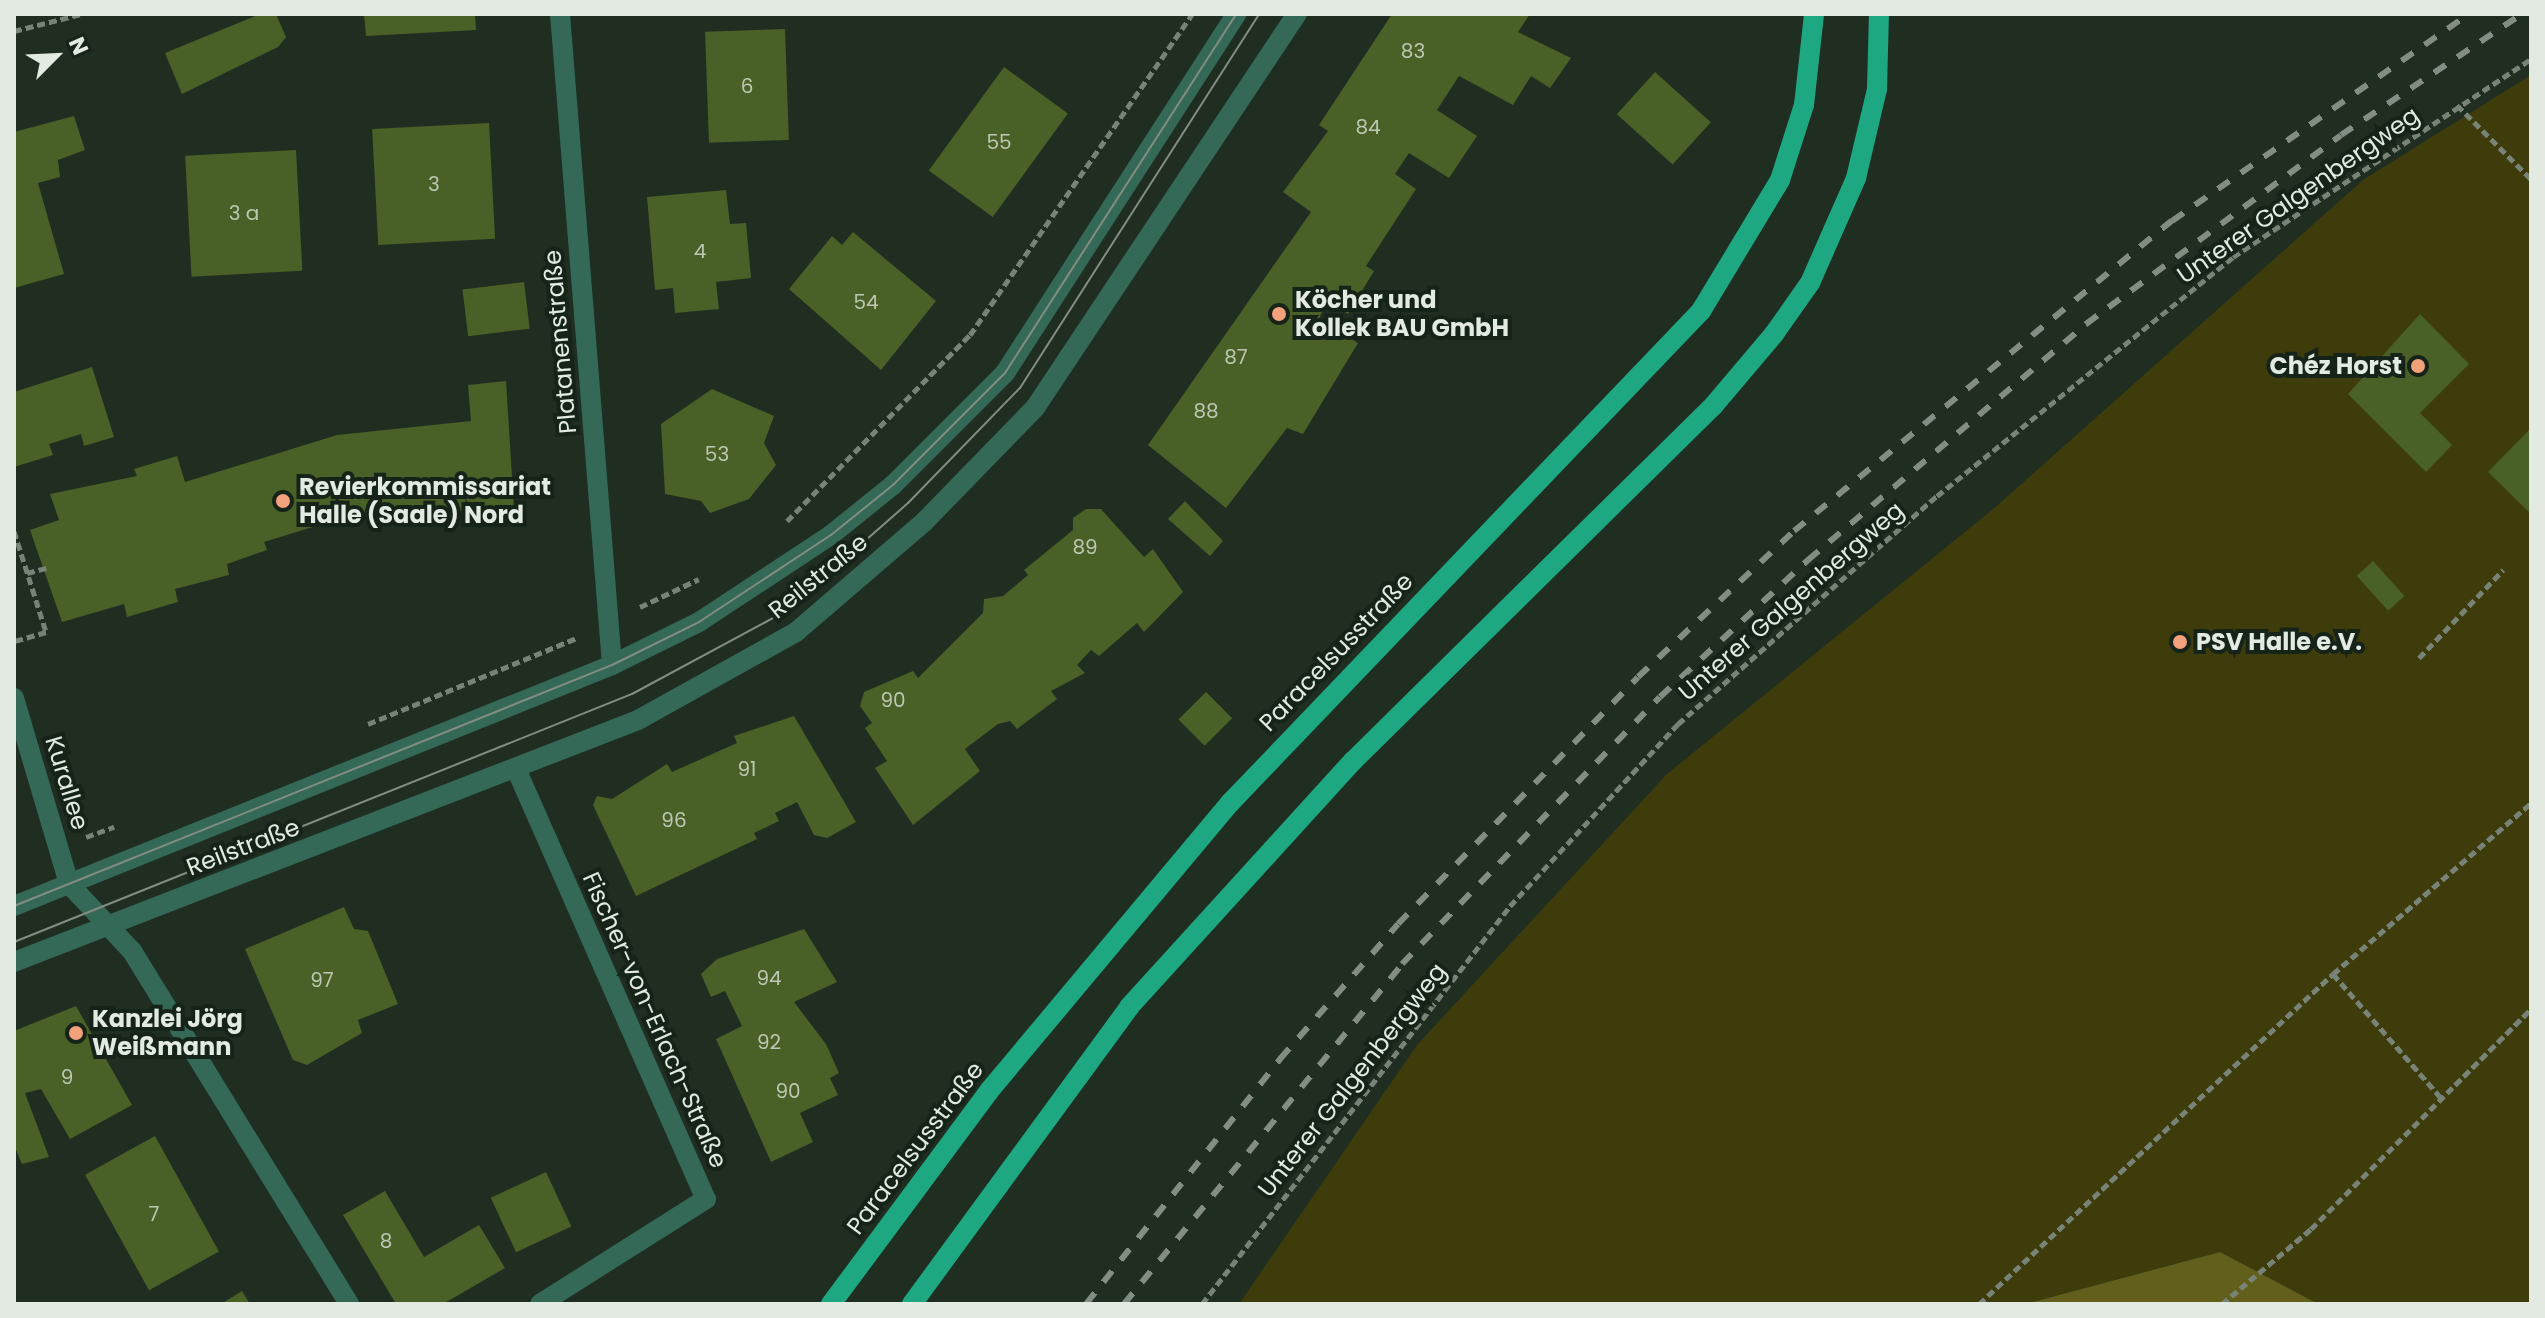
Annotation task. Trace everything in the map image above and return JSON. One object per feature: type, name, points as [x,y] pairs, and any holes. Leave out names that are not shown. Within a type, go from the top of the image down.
[{"type":"main road","name":"Paracelsusstraße","points":[[831,1304],[989,1091],[1230,803],[1701,311],[1780,180],[1804,105],[1814,14]]},
{"type":"main road","points":[[912,1304],[1129,1007],[1353,761],[1714,405],[1774,334],[1810,283],[1856,178],[1877,89],[1879,14]]},
{"type":"street","name":"Platanenstraße","points":[[560,14],[612,665]]},
{"type":"street","name":"Reilstraße","points":[[14,906],[612,665],[699,622],[831,535],[893,485],[1005,373],[1236,14]]},
{"type":"street","points":[[1268,56],[1281,14]]},
{"type":"street","name":"Reilstraße","points":[[14,962],[517,771],[638,720],[796,632],[924,522],[1035,408],[1297,14]]},
{"type":"street","name":"Kurallee","points":[[14,698],[69,884]]},
{"type":"street","name":"Fischer-von-Erlach-Straße","points":[[517,771],[706,1199],[540,1304]]},
{"type":"street","points":[[69,884],[114,925],[349,1304]]},
{"type":"path","points":[[14,31],[81,14]]},
{"type":"path","points":[[778,527],[847,468],[970,335],[1192,14]]},
{"type":"path","name":"Unterer Galgenbergweg","points":[[1202,1304],[1510,906],[1678,724],[1937,496],[2233,257],[2457,105],[2531,59]]},
{"type":"path","points":[[2457,105],[2531,179]]},
{"type":"path","points":[[14,531],[46,632],[14,641]]},
{"type":"path","points":[[27,573],[46,568]]},
{"type":"path","points":[[2419,658],[2503,570]]},
{"type":"path","points":[[563,645],[706,576]]},
{"type":"path","points":[[1979,1304],[2333,974],[2531,803]]},
{"type":"path","points":[[2333,974],[2441,1098]]},
{"type":"path","points":[[2222,1304],[2311,1229],[2531,1009]]},
{"type":"shaded area","name":"PSV Halle e.V.","points":[[2531,75],[2531,1304],[2298,1304],[2220,1252],[2025,1304],[1239,1304],[1417,1045],[1667,774],[1992,510],[2363,180]]},
{"type":"shaded area","points":[[2220,1252],[2318,1304],[2025,1304]]},
{"type":"building","points":[[260,14],[276,14],[286,37],[278,47],[182,94],[165,53]]},
{"type":"building","points":[[364,14],[475,14],[476,30],[366,36]]},
{"type":"building","points":[[1392,14],[1530,14],[1518,32],[1571,58],[1550,88],[1531,76],[1513,105],[1459,76],[1437,110],[1477,136],[1449,178],[1409,153],[1395,174],[1416,189],[1366,266],[1374,271],[1348,314],[1327,301],[1319,319],[1358,343],[1303,434],[1287,428],[1226,508],[1148,445],[1311,212],[1283,192],[1328,131],[1319,125]]},
{"type":"building","points":[[785,29],[789,140],[709,143],[705,32]]},
{"type":"building","points":[[1004,67],[1068,113],[993,217],[929,171]]},
{"type":"building","points":[[1655,72],[1711,122],[1673,165],[1617,114]]},
{"type":"building","points":[[74,116],[85,150],[58,160],[60,177],[38,183],[64,274],[14,288],[14,132]]},
{"type":"building","points":[[489,123],[495,239],[378,245],[372,129]]},
{"type":"building","points":[[296,150],[302,271],[191,277],[185,156]]},
{"type":"building","points":[[726,190],[730,224],[746,223],[751,278],[716,282],[719,309],[675,313],[673,288],[655,290],[647,197]]},
{"type":"building","points":[[853,232],[936,301],[881,370],[789,289],[832,236],[842,245]]},
{"type":"building","points":[[524,282],[530,329],[468,336],[462,290]]},
{"type":"building","points":[[2420,314],[2469,364],[2420,413],[2452,445],[2426,472],[2348,394]]},
{"type":"building","points":[[92,367],[114,437],[84,446],[81,434],[49,444],[53,455],[14,467],[14,392]]},
{"type":"building","name":"Revierkommissariat Halle (Saale) Nord","points":[[506,381],[514,508],[345,517],[264,542],[267,550],[227,564],[229,575],[175,589],[178,602],[127,617],[124,604],[62,622],[30,530],[59,520],[50,494],[137,476],[134,469],[177,456],[185,482],[337,435],[471,421],[468,385]]},
{"type":"building","points":[[712,389],[774,416],[764,443],[776,465],[749,499],[710,513],[701,501],[665,494],[661,424]]},
{"type":"building","points":[[2531,428],[2531,514],[2488,472]]},
{"type":"building","points":[[1185,501],[1223,541],[1210,556],[1168,519]]},
{"type":"building","points":[[1086,509],[1101,509],[1144,557],[1153,549],[1183,592],[1144,632],[1137,623],[1099,656],[1091,650],[1077,665],[1085,673],[1051,691],[1057,699],[1017,729],[1010,721],[998,724],[965,749],[980,771],[913,825],[875,768],[887,761],[865,728],[872,723],[860,706],[864,692],[913,671],[918,678],[983,613],[984,599],[1003,596],[1028,575],[1024,570],[1073,530],[1073,518]]},
{"type":"building","points":[[2373,561],[2404,596],[2388,611],[2357,576]]},
{"type":"building","points":[[1206,692],[1232,718],[1205,746],[1178,720]]},
{"type":"building","points":[[794,716],[856,822],[827,838],[814,835],[797,802],[775,813],[779,821],[754,833],[757,839],[636,896],[593,805],[597,796],[612,799],[667,764],[672,772],[737,743],[734,736]]},
{"type":"building","points":[[344,907],[354,929],[368,931],[398,1004],[358,1020],[362,1033],[307,1065],[293,1060],[245,949]]},
{"type":"building","points":[[804,929],[837,982],[794,1002],[826,1044],[839,1073],[830,1078],[838,1095],[800,1113],[813,1142],[771,1162],[716,1039],[742,1026],[725,991],[711,997],[701,974],[717,959]]},
{"type":"building","points":[[76,1006],[132,1105],[70,1139],[41,1089],[25,1093],[49,1157],[22,1164],[14,1145],[14,1031]]},
{"type":"building","points":[[155,1136],[219,1251],[149,1290],[85,1175]]},
{"type":"building","points":[[546,1172],[571,1226],[516,1252],[491,1198]]},
{"type":"building","points":[[385,1191],[424,1257],[479,1225],[505,1268],[443,1304],[396,1304],[343,1215]]},
{"type":"building","points":[[242,1291],[250,1304],[221,1304]]},
{"type":"tram line","points":[[14,906],[612,665],[699,622],[831,535],[893,485],[1005,373],[1236,14]]},
{"type":"tram line","points":[[14,942],[632,694],[784,612],[908,503],[1020,388],[1259,14]]},
{"type":"railway","points":[[1086,1304],[1280,1059],[1398,924],[1638,677],[1794,531],[2172,221],[2469,14]]},
{"type":"railway","points":[[1124,1304],[1402,964],[1660,697],[1808,560],[2086,324],[2341,135],[2522,14]]},
{"type":"place","name":"Köcher und Kollek BAU GmbH","points":[[1279,314]]},
{"type":"place","name":"Chéz Horst","points":[[2418,366]]},
{"type":"place","name":"Revierkommissariat Halle (Saale) Nord","points":[[283,501]]},
{"type":"place","name":"PSV Halle e.V.","points":[[2180,642]]},
{"type":"place","name":"Kanzlei Jörg Weißmann","points":[[76,1033]]}]
